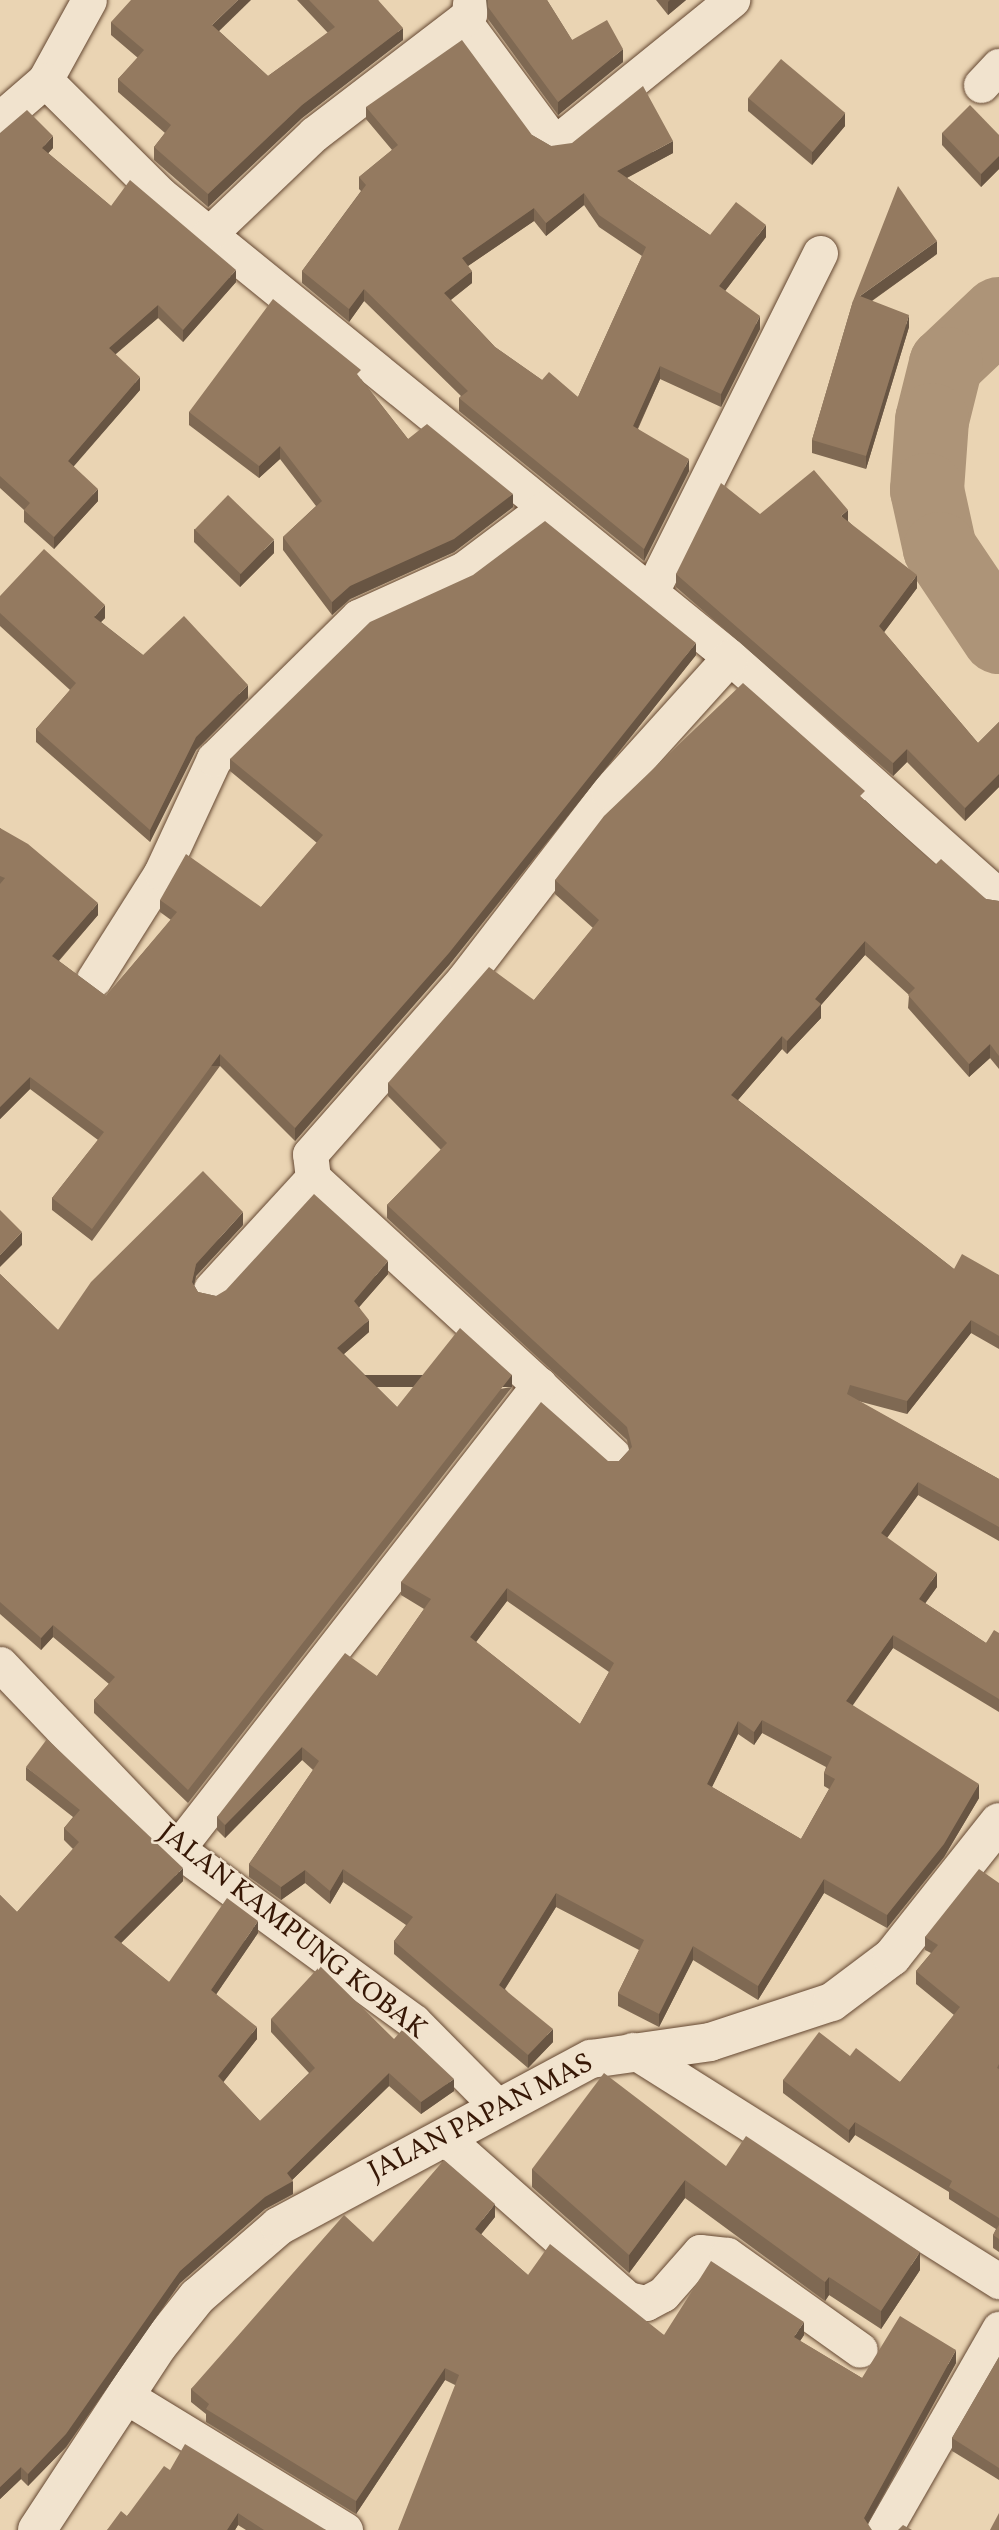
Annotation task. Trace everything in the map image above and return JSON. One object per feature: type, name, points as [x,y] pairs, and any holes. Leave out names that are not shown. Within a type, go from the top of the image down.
[{"type":"street","points":[[0,119],[45,80],[89,0]]},
{"type":"street","points":[[209,234],[314,134],[466,10],[548,135],[562,139],[732,0]]},
{"type":"street","points":[[45,80],[209,234],[730,657],[999,897]]},
{"type":"street","points":[[650,594],[820,253]]},
{"type":"street","points":[[94,979],[160,873],[214,759],[358,617],[464,569],[545,509]]},
{"type":"street","points":[[612,1455],[313,1178],[310,1154],[465,978],[608,792],[730,657]]},
{"type":"street","points":[[211,1289],[313,1178]]},
{"type":"street","points":[[177,1849],[539,1385]]},
{"type":"street","name":"JALAN KAMPUNG KOBAK","points":[[0,1664],[177,1849],[414,2022],[498,2107]]},
{"type":"street","name":"JALAN PAPAN MAS","points":[[37,2530],[78,2475],[124,2395],[197,2297],[279,2225],[591,2059],[632,2050],[710,2042],[832,2002],[892,1957],[999,1822]]},
{"type":"street","points":[[632,2050],[999,2281]]},
{"type":"street","points":[[444,2137],[628,2299],[646,2303],[663,2294],[700,2252],[727,2255],[860,2350]]},
{"type":"street","points":[[884,2530],[999,2329]]},
{"type":"street","points":[[124,2395],[345,2530]]},
{"type":"building","points":[[131,0],[238,0],[212,25],[268,76],[335,27],[309,0],[378,0],[403,28],[302,105],[208,194],[154,147],[171,125],[118,79],[144,50],[111,22]]},
{"type":"building","points":[[488,0],[547,0],[572,40],[607,20],[623,49],[558,102],[488,7]]},
{"type":"building","points":[[462,40],[532,135],[551,146],[572,143],[643,86],[673,141],[617,171],[710,235],[736,202],[766,225],[719,286],[760,316],[721,394],[660,366],[633,426],[689,459],[644,549],[459,398],[468,391],[364,289],[349,309],[302,271],[366,185],[359,177],[398,145],[366,107]],"holes":[[[584,193],[599,215],[646,247],[578,397],[549,372],[542,380],[495,347],[444,293],[472,271],[462,258],[534,208],[546,223]]]},
{"type":"building","points":[[781,59],[845,113],[813,152],[748,98]]},
{"type":"building","points":[[970,105],[999,135],[999,156],[981,174],[942,133]]},
{"type":"building","points":[[27,110],[53,136],[42,148],[111,206],[130,180],[236,270],[183,330],[158,305],[109,348],[140,377],[68,461],[98,489],[54,537],[24,510],[30,503],[0,476],[0,133]]},
{"type":"building","points":[[898,186],[937,241],[860,296],[909,315],[866,456],[812,440],[853,301]]},
{"type":"building","points":[[273,299],[361,370],[357,374],[408,439],[427,424],[513,494],[454,539],[350,586],[332,602],[283,537],[322,501],[280,446],[259,466],[189,412]]},
{"type":"building","points":[[814,470],[848,510],[841,516],[917,575],[879,626],[978,743],[999,722],[999,774],[965,808],[907,749],[893,763],[676,574],[721,483],[760,514]]},
{"type":"building","points":[[228,495],[274,539],[241,574],[195,530]]},
{"type":"building","points":[[545,521],[696,643],[449,953],[295,1128],[220,1054],[92,1229],[52,1198],[104,1132],[30,1077],[0,1107],[0,884],[5,878],[0,876],[0,828],[28,844],[98,903],[52,956],[106,996],[177,912],[160,900],[186,854],[261,907],[323,835],[230,759],[370,622],[473,575]]},
{"type":"building","points":[[44,549],[105,605],[94,617],[143,655],[184,616],[248,685],[196,737],[150,830],[36,729],[76,683],[0,613],[0,596]]},
{"type":"building","points":[[743,683],[865,791],[860,796],[935,865],[941,859],[986,899],[999,901],[999,1056],[990,1044],[969,1064],[908,995],[915,988],[865,941],[815,999],[821,1004],[787,1041],[782,1036],[731,1095],[954,1269],[962,1254],[999,1275],[999,1336],[971,1320],[907,1401],[850,1385],[847,1394],[999,1479],[999,1527],[918,1482],[881,1533],[937,1573],[919,1599],[986,1643],[994,1630],[999,1633],[999,1699],[893,1635],[846,1701],[979,1784],[944,1844],[887,1915],[824,1879],[758,1986],[693,1946],[659,2014],[618,1993],[644,1940],[556,1893],[499,1985],[553,2029],[528,2055],[394,1941],[413,1917],[343,1869],[330,1891],[305,1870],[281,1887],[249,1864],[319,1761],[302,1747],[225,1825],[217,1817],[345,1653],[377,1676],[431,1599],[401,1582],[541,1402],[608,1461],[619,1461],[632,1447],[627,1427],[387,1205],[447,1143],[388,1083],[489,967],[534,1000],[599,920],[555,880],[604,816]],"holes":[[[507,1588],[614,1663],[580,1724],[470,1637]],[[762,1720],[832,1757],[824,1773],[835,1779],[801,1839],[707,1784],[738,1721],[754,1732]]]},
{"type":"building","points":[[203,1171],[243,1212],[196,1264],[192,1282],[198,1292],[216,1296],[226,1290],[314,1194],[388,1261],[354,1301],[369,1320],[337,1348],[397,1407],[460,1328],[512,1375],[188,1790],[94,1700],[115,1677],[53,1625],[41,1638],[0,1602],[0,1274],[58,1330],[91,1282]]},
{"type":"building","points":[[0,1210],[22,1232],[0,1255]]},
{"type":"building","points":[[47,1739],[183,1868],[114,1937],[169,1982],[227,1898],[258,1921],[211,1990],[257,2027],[218,2076],[260,2121],[315,2068],[271,2019],[320,1966],[394,2039],[402,2030],[454,2079],[421,2102],[389,2073],[287,2173],[293,2181],[265,2197],[180,2271],[66,2434],[28,2474],[21,2467],[0,2487],[0,1895],[17,1912],[79,1842],[64,1828],[80,1810],[26,1767]]},
{"type":"building","points":[[979,1869],[999,1883],[999,2218],[949,2187],[952,2181],[855,2122],[849,2130],[783,2080],[819,2032],[850,2056],[856,2048],[900,2082],[960,2007],[916,1971],[938,1945],[925,1937]]},
{"type":"building","points":[[604,2073],[726,2166],[746,2136],[920,2252],[881,2311],[829,2277],[825,2282],[685,2180],[629,2255],[532,2169]]},
{"type":"building","points":[[444,2160],[495,2204],[475,2229],[528,2275],[550,2244],[664,2335],[711,2261],[804,2322],[794,2337],[862,2378],[900,2316],[956,2350],[864,2518],[872,2530],[398,2530],[459,2375],[445,2368],[356,2501],[206,2409],[209,2404],[191,2389],[344,2215],[373,2242]]},
{"type":"building","points":[[999,2225],[999,2239],[993,2235]]},
{"type":"building","points":[[999,2357],[999,2468],[952,2438]]},
{"type":"building","points":[[185,2444],[326,2530],[264,2530],[238,2513],[227,2530],[107,2530],[121,2511],[127,2516],[164,2466],[170,2470]]},
{"type":"building","points":[[999,2513],[999,2530],[990,2530]]},
{"type":"building","points":[[903,2525],[912,2530],[898,2530]]},
{"type":"waterway","points":[[999,314],[946,364],[932,420],[927,490],[940,549],[999,637]]}]
